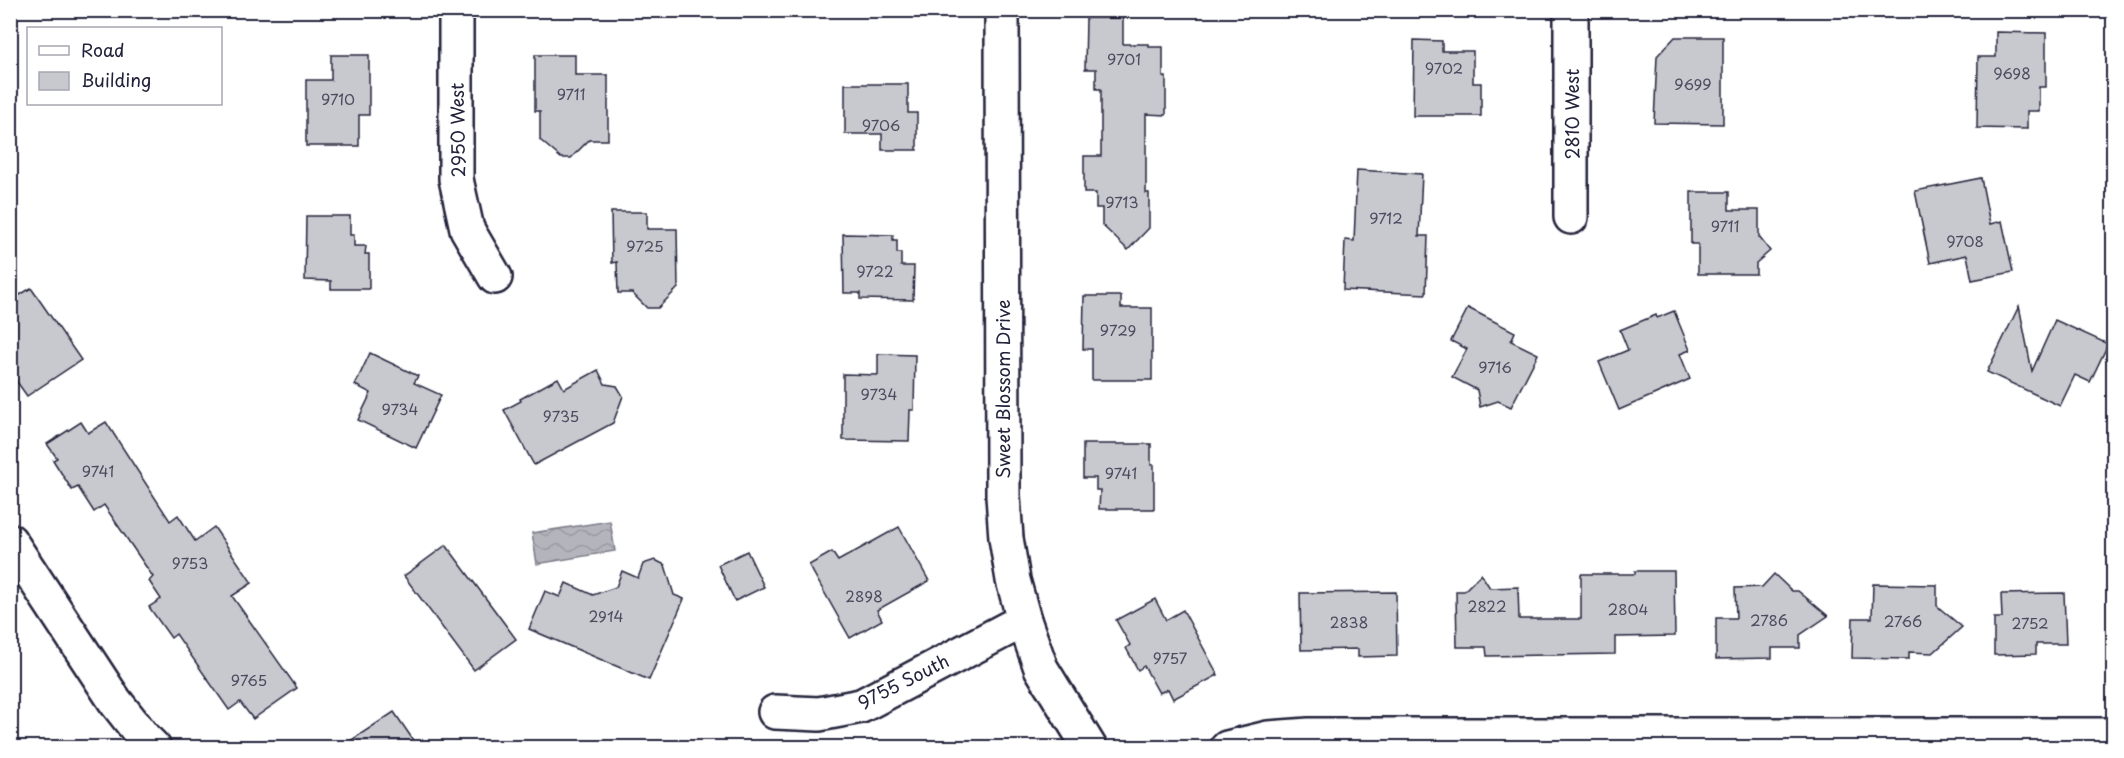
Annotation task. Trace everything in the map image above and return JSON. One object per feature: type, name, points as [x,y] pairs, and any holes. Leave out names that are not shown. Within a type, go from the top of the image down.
[{"type":"street","name":"2950 West","points":[[456,10],[456,179],[467,229],[495,277]]},
{"type":"street","name":"Sweet Blossom Drive","points":[[1002,10],[1003,496],[1006,538],[1013,580],[1041,668],[1090,747]]},
{"type":"street","name":"2810 West","points":[[1571,10],[1571,217]]},
{"type":"street","points":[[10,541],[115,701],[153,747]]},
{"type":"street","name":"9755 South","points":[[775,712],[819,714],[861,706],[1024,620]]},
{"type":"street","points":[[1227,747],[1268,738],[1309,735],[2114,735]]},
{"type":"water","points":[[610,521],[615,551],[537,564],[532,533]]},
{"type":"building","points":[[1086,18],[1123,18],[1123,44],[1149,44],[1149,47],[1163,47],[1166,115],[1146,114],[1146,193],[1149,193],[1149,228],[1128,250],[1102,225],[1102,208],[1096,208],[1096,193],[1084,193],[1084,156],[1101,156],[1101,89],[1096,89],[1096,69],[1085,69]]},
{"type":"building","points":[[1996,32],[2046,33],[2046,87],[2039,87],[2039,111],[2027,111],[2027,129],[1977,128],[1978,57],[1996,57]]},
{"type":"building","points":[[1675,37],[1723,37],[1723,124],[1654,123],[1657,56]]},
{"type":"building","points":[[1414,40],[1442,41],[1442,51],[1473,51],[1473,83],[1481,83],[1481,116],[1413,116]]},
{"type":"building","points":[[331,55],[369,55],[369,115],[359,115],[359,146],[306,146],[306,80],[331,80]]},
{"type":"building","points":[[535,55],[575,55],[575,75],[608,75],[608,140],[589,140],[571,158],[561,158],[540,140],[540,111],[535,111]]},
{"type":"building","points":[[845,84],[908,84],[908,113],[917,113],[917,150],[882,150],[882,134],[845,134]]},
{"type":"building","points":[[1357,170],[1422,174],[1419,236],[1428,236],[1426,294],[1343,290],[1345,240],[1354,241]]},
{"type":"building","points":[[1981,178],[1990,224],[2002,221],[2013,272],[1972,280],[1967,255],[1930,263],[1915,191]]},
{"type":"building","points":[[1691,192],[1729,192],[1729,210],[1759,210],[1759,237],[1770,251],[1756,263],[1756,274],[1698,274],[1698,244],[1691,244]]},
{"type":"building","points":[[611,212],[647,212],[647,229],[677,229],[678,288],[658,308],[647,308],[632,293],[618,293],[617,262],[612,263]]},
{"type":"building","points":[[306,216],[350,216],[350,235],[354,235],[354,246],[366,246],[365,254],[369,254],[369,289],[331,289],[331,281],[305,280]]},
{"type":"building","points":[[843,234],[893,235],[893,240],[897,240],[897,253],[901,253],[901,266],[914,266],[913,300],[860,299],[860,293],[844,293]]},
{"type":"building","points":[[31,288],[81,360],[27,396],[10,372],[10,301]]},
{"type":"building","points":[[1084,296],[1121,296],[1121,308],[1152,308],[1152,380],[1092,380],[1092,349],[1083,349]]},
{"type":"building","points":[[2019,306],[2032,371],[2055,320],[2108,344],[2090,382],[2075,375],[2060,406],[1987,372]]},
{"type":"building","points":[[1468,308],[1515,332],[1511,341],[1538,354],[1511,407],[1498,401],[1480,407],[1477,390],[1452,377],[1467,349],[1451,341]]},
{"type":"building","points":[[1674,311],[1690,350],[1680,354],[1690,379],[1619,410],[1599,362],[1628,350],[1620,330],[1656,315],[1657,318]]},
{"type":"building","points":[[370,353],[418,376],[414,383],[441,395],[416,448],[358,420],[371,393],[355,385]]},
{"type":"building","points":[[878,354],[915,355],[914,410],[910,410],[909,441],[843,440],[843,374],[878,375]]},
{"type":"building","points":[[598,370],[605,384],[617,386],[623,396],[613,423],[534,465],[504,410],[558,378],[564,389]]},
{"type":"building","points":[[81,422],[88,433],[106,422],[170,521],[178,515],[195,541],[214,527],[252,583],[232,596],[297,688],[253,719],[240,702],[229,710],[176,634],[171,638],[149,607],[161,599],[149,581],[153,577],[104,505],[94,512],[78,487],[72,490],[53,460],[57,458],[47,444]]},
{"type":"building","points":[[1083,444],[1151,444],[1151,465],[1154,465],[1154,509],[1099,509],[1100,490],[1096,490],[1096,478],[1083,478]]},
{"type":"building","points":[[899,527],[929,581],[877,610],[882,620],[850,638],[809,565],[832,552],[838,561]]},
{"type":"building","points":[[446,545],[516,639],[474,670],[404,576]]},
{"type":"building","points":[[747,551],[764,587],[735,601],[718,565]]},
{"type":"building","points":[[655,560],[665,565],[674,595],[684,599],[649,680],[529,629],[545,591],[560,597],[566,583],[593,595],[616,587],[622,571],[638,578],[643,564]]},
{"type":"building","points":[[1635,571],[1674,571],[1675,636],[1615,637],[1615,654],[1487,656],[1486,647],[1457,647],[1456,591],[1464,591],[1481,574],[1490,588],[1518,587],[1519,619],[1581,619],[1581,574],[1635,574]]},
{"type":"building","points":[[1774,574],[1792,591],[1798,591],[1828,616],[1800,635],[1800,648],[1772,648],[1772,658],[1716,659],[1716,618],[1736,618],[1735,588],[1762,587]]},
{"type":"building","points":[[1873,584],[1937,585],[1937,606],[1962,627],[1933,653],[1909,652],[1909,659],[1852,658],[1853,618],[1872,618]]},
{"type":"building","points":[[1396,592],[1397,656],[1358,657],[1358,649],[1301,650],[1300,593]]},
{"type":"building","points":[[2064,593],[2066,644],[2036,644],[2036,654],[1994,655],[1994,618],[2002,618],[2001,594]]},
{"type":"building","points":[[1155,599],[1166,620],[1183,610],[1218,675],[1173,699],[1168,689],[1159,693],[1144,666],[1138,670],[1126,648],[1130,645],[1116,620]]},
{"type":"building","points":[[394,712],[418,747],[341,747]]}]
